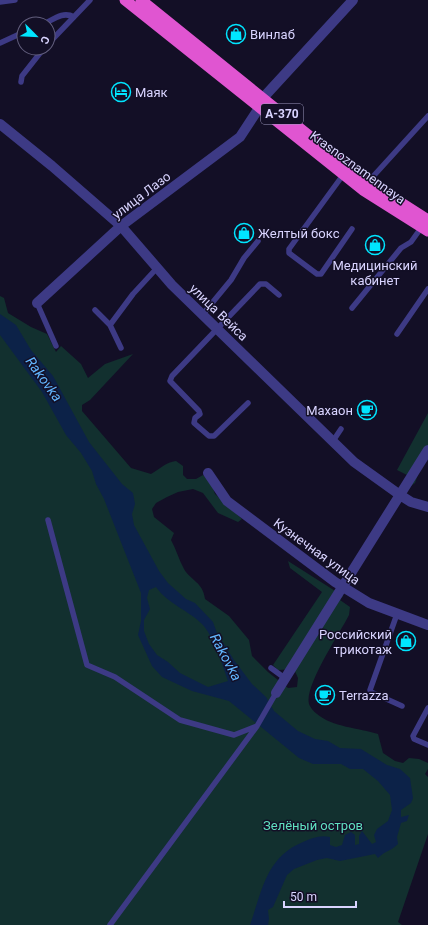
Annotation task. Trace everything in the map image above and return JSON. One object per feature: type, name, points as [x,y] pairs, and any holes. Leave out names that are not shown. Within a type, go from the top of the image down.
[{"type":"highway","name":"Krasnoznamennaya","points":[[125,0],[174,33],[261,104],[343,175],[365,186],[426,226]]},
{"type":"highway","name":"А-370","points":[[144,1],[174,33]]},
{"type":"highway","name":"А-370","points":[[261,104],[365,186]]},
{"type":"street","name":"улица Лазо","points":[[37,303],[121,226],[240,137],[261,104],[353,0]]},
{"type":"street","name":"улица Вейса","points":[[0,124],[52,166],[121,226],[157,268],[354,462],[411,502],[428,507]]},
{"type":"street","points":[[276,693],[428,450]]},
{"type":"street","name":"Кузнечная улица","points":[[208,473],[227,501],[343,588],[369,603],[428,626]]},
{"type":"lane","points":[[0,2],[15,0]]},
{"type":"lane","points":[[56,36],[90,0]]},
{"type":"lane","points":[[56,18],[63,14],[69,14],[74,17]]},
{"type":"lane","points":[[0,43],[16,36]]},
{"type":"lane","points":[[21,82],[22,76],[38,56]]},
{"type":"lane","points":[[365,186],[428,116]]},
{"type":"lane","points":[[343,175],[289,249],[289,253],[317,274],[321,274],[352,229]]},
{"type":"lane","points":[[352,308],[401,248],[411,242],[426,226]]},
{"type":"lane","points":[[203,314],[231,280],[244,258],[258,241]]},
{"type":"lane","points":[[110,324],[133,294],[157,268]]},
{"type":"lane","points":[[248,404],[214,436],[209,436],[194,423],[195,418],[200,414],[199,411],[170,381],[172,376],[260,284],[266,284],[279,295]]},
{"type":"lane","points":[[397,334],[428,289]]},
{"type":"lane","points":[[37,303],[56,346]]},
{"type":"lane","points":[[95,310],[110,324],[122,348]]},
{"type":"lane","points":[[333,441],[341,429]]},
{"type":"lane","points":[[48,520],[87,665],[115,677],[180,720],[234,735],[256,726]]},
{"type":"lane","points":[[397,614],[370,690],[371,692],[402,706]]},
{"type":"lane","points":[[272,668],[286,679]]},
{"type":"lane","points":[[110,925],[256,726],[276,693]]},
{"type":"lane","points":[[428,708],[413,736],[414,739],[428,745]]},
{"type":"green space","name":"Зелёный остров","points":[[0,296],[4,298],[8,313],[31,327],[47,334],[56,352],[61,346],[81,364],[88,378],[105,364],[133,354],[90,400],[82,405],[82,411],[131,468],[151,474],[166,464],[176,461],[183,466],[183,475],[187,479],[196,479],[203,475],[211,483],[215,494],[242,519],[238,522],[218,513],[203,493],[193,489],[178,492],[167,497],[156,503],[152,509],[154,517],[174,533],[171,540],[182,566],[202,589],[205,599],[229,616],[249,640],[252,656],[268,672],[288,688],[297,687],[298,678],[294,669],[278,670],[273,665],[322,592],[290,568],[288,561],[343,596],[340,600],[350,607],[349,615],[317,673],[309,696],[309,704],[316,713],[330,722],[378,734],[383,753],[395,761],[403,763],[409,758],[419,759],[428,763],[428,769],[425,774],[428,777],[428,834],[398,922],[402,925],[0,925]]},
{"type":"green space","points":[[428,413],[428,447],[415,483],[411,486],[407,475],[397,470]]},
{"type":"water","name":"Rakovka","points":[[0,314],[16,325],[31,350],[53,376],[89,442],[122,484],[133,493],[135,504],[132,514],[134,525],[159,571],[168,583],[186,599],[195,603],[213,622],[217,633],[234,660],[252,684],[266,697],[274,711],[298,731],[315,739],[328,741],[340,748],[361,749],[387,765],[400,769],[410,778],[413,798],[411,803],[401,810],[401,817],[409,815],[407,821],[401,823],[397,837],[398,844],[378,858],[375,854],[340,861],[327,858],[317,860],[294,869],[287,875],[273,907],[268,910],[268,925],[250,925],[267,876],[281,857],[291,848],[313,838],[319,837],[330,837],[330,845],[336,847],[342,845],[345,835],[351,832],[355,835],[355,845],[359,844],[359,836],[362,831],[372,844],[376,842],[374,835],[377,829],[388,821],[392,810],[390,795],[378,781],[363,769],[350,769],[341,764],[313,764],[299,758],[229,701],[192,691],[162,677],[152,666],[138,635],[141,621],[141,593],[92,471],[81,453],[66,435],[42,392],[0,335]],"holes":[[[156,587],[161,593],[196,619],[206,629],[217,651],[228,681],[208,687],[180,673],[168,662],[157,655],[149,644],[144,631],[144,620],[150,609],[147,598],[149,590]]]},
{"type":"place","name":"Винлаб","points":[[236,34]]},
{"type":"place","name":"Маяк","points":[[121,92]]},
{"type":"place","name":"Желтый бокс","points":[[244,233]]},
{"type":"place","name":"Медицинский кабинет","points":[[375,245]]},
{"type":"place","name":"Махаон","points":[[367,410]]},
{"type":"place","name":"Российский трикотаж","points":[[406,641]]},
{"type":"place","name":"Terrazza","points":[[325,695]]}]
